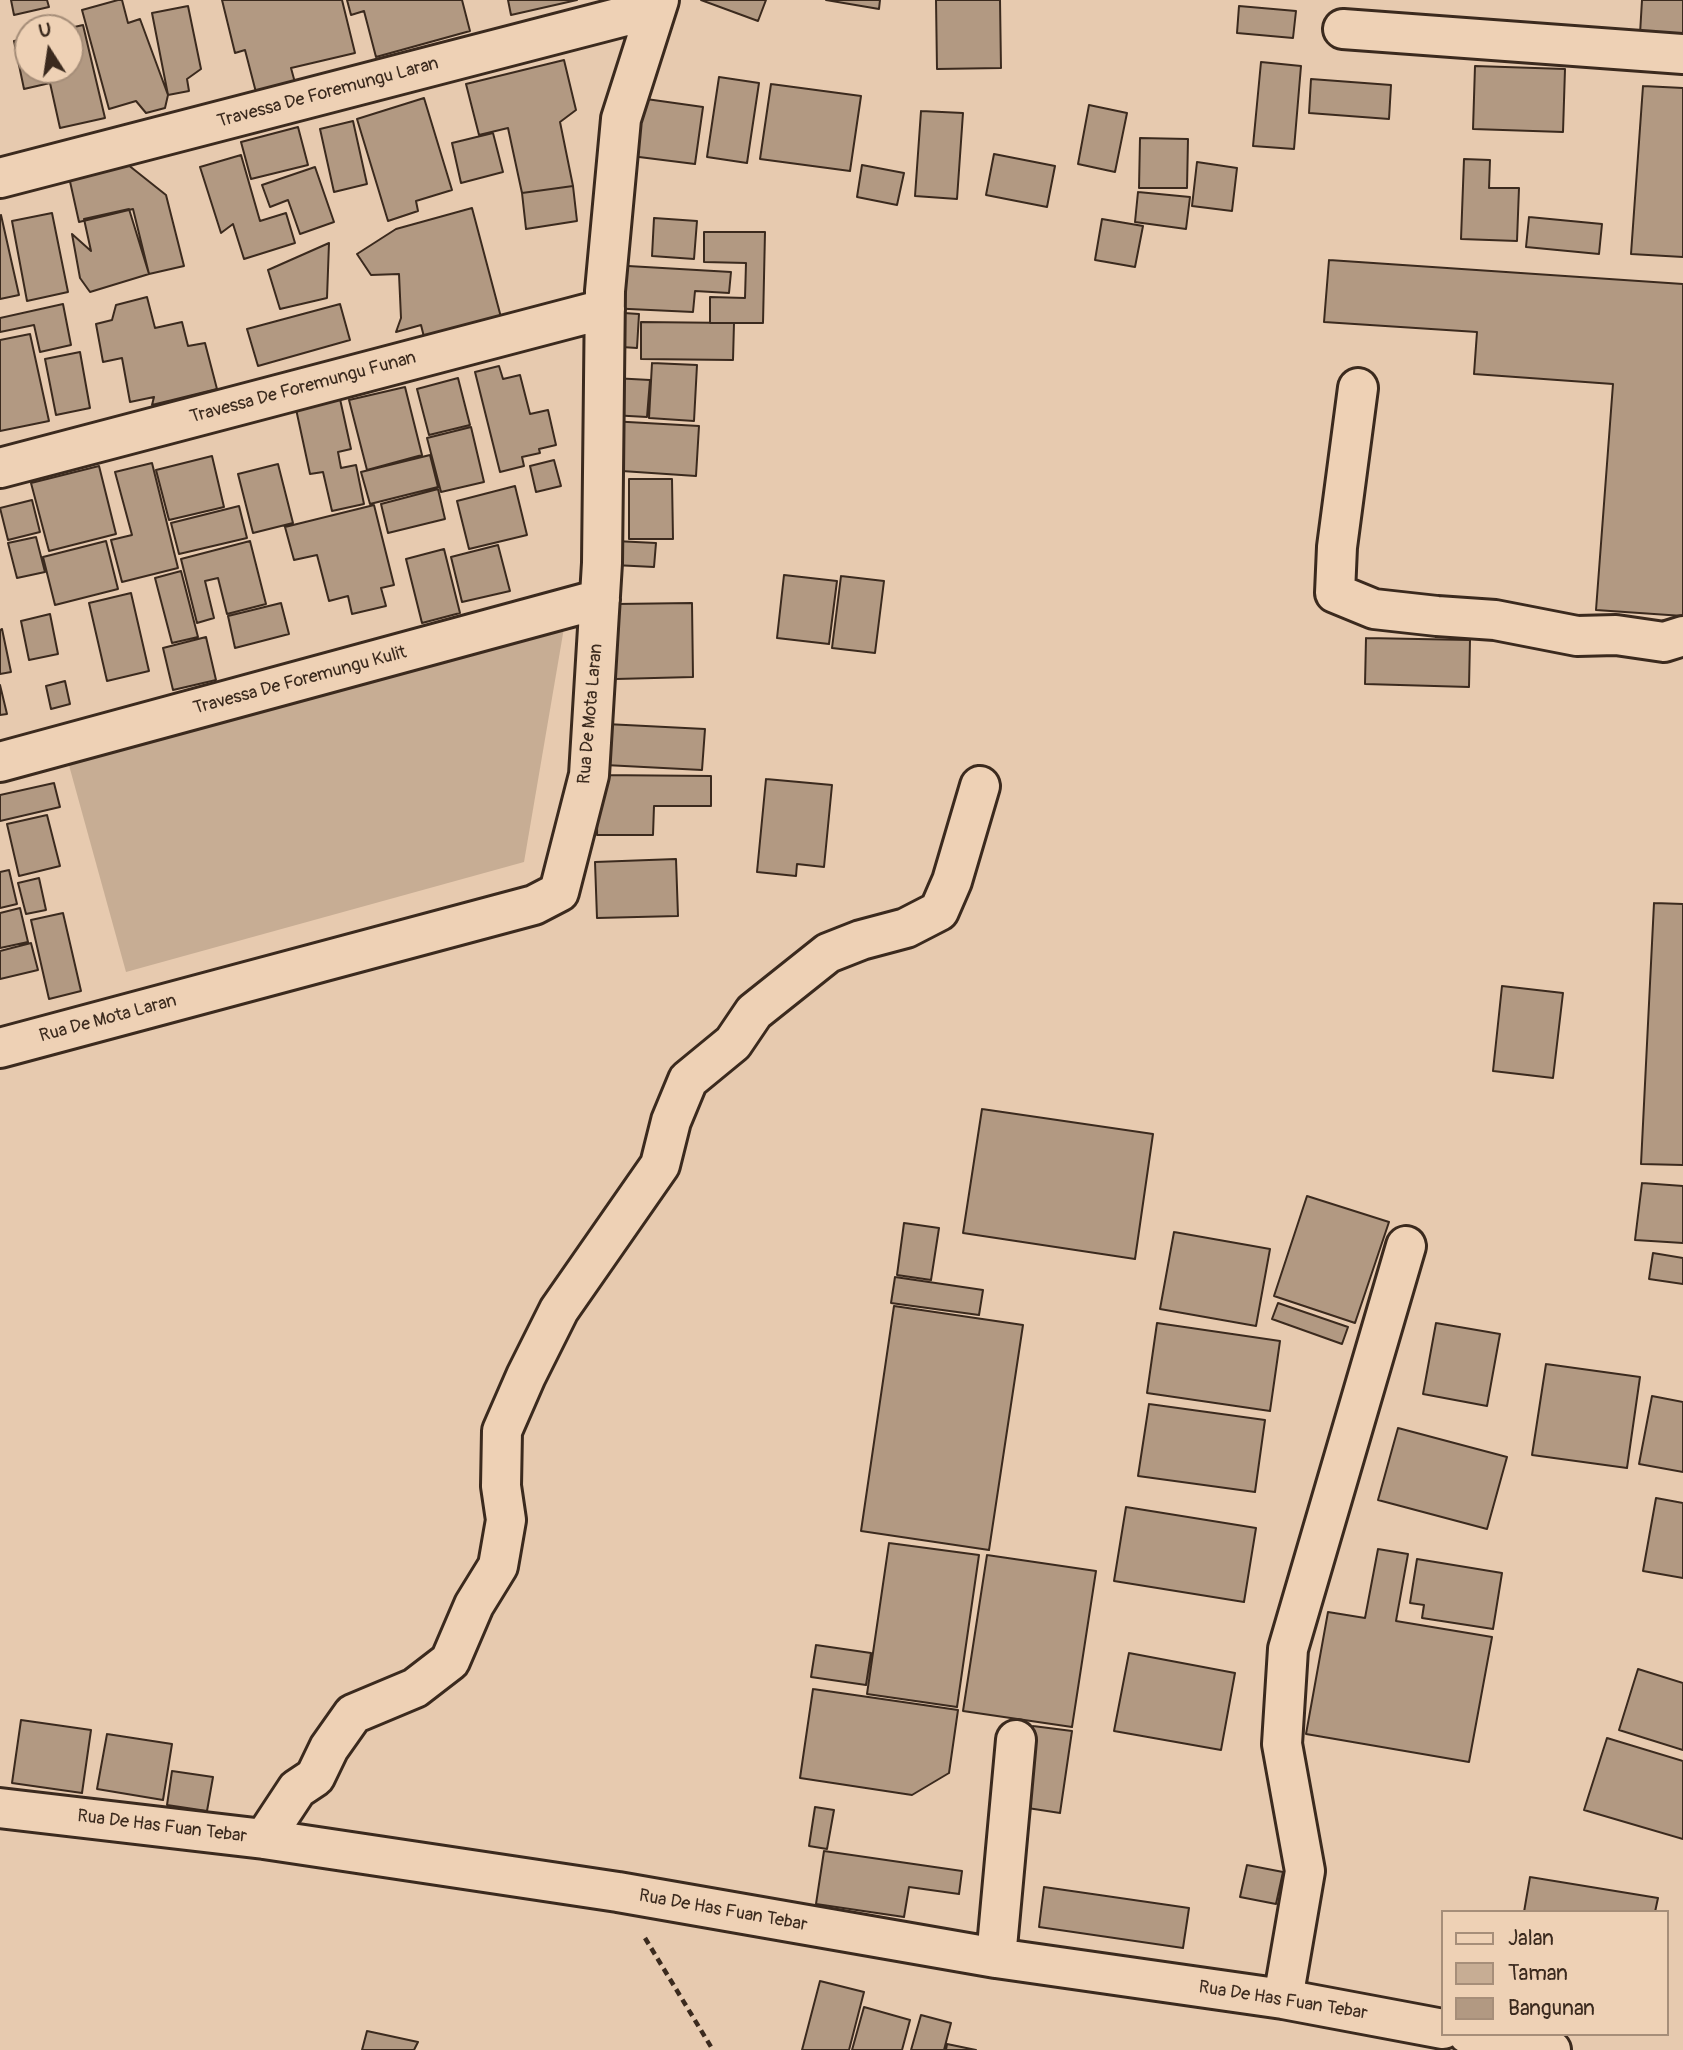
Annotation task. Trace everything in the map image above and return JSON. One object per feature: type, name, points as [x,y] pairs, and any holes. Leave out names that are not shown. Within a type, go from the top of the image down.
[{"type":"street","name":"Travessa De Foremungu Laran","points":[[0,178],[657,4]]},
{"type":"street","name":"Rua De Mota Laran","points":[[0,1048],[534,905],[559,892],[589,775],[603,564],[605,309],[621,119],[657,4]]},
{"type":"street","points":[[1343,29],[1683,54]]},
{"type":"street","name":"Travessa De Foremungu Funan","points":[[0,468],[605,309]]},
{"type":"street","points":[[1358,388],[1337,547],[1335,593],[1374,609],[1437,617],[1495,620],[1577,636],[1616,635],[1664,642],[1683,636]]},
{"type":"street","name":"Travessa De Foremungu Kulit","points":[[0,762],[600,599]]},
{"type":"street","points":[[264,1839],[297,1789],[316,1777],[329,1748],[353,1714],[415,1688],[450,1661],[474,1605],[498,1566],[506,1520],[502,1486],[502,1431],[559,1310],[660,1165],[671,1121],[688,1080],[733,1043],[754,1012],[828,953],[861,940],[906,929],[939,911],[953,881],[980,786]]},
{"type":"street","points":[[1283,1999],[1305,1871],[1282,1744],[1288,1649],[1406,1246]]},
{"type":"street","points":[[996,1958],[1016,1740]]},
{"type":"street","name":"Rua De Has Fuan Tebar","points":[[0,1808],[264,1839],[618,1892],[996,1958],[1283,1999],[1442,2029]]},
{"type":"street","points":[[1478,2036],[1551,2050]]},
{"type":"path","points":[[618,1892],[713,2050]]},
{"type":"green space","points":[[565,622],[524,862],[126,972],[67,758]]},
{"type":"building","points":[[11,0],[47,0],[49,7],[14,15]]},
{"type":"building","points":[[122,0],[128,23],[140,19],[168,95],[165,108],[146,113],[136,101],[109,109],[82,10]]},
{"type":"building","points":[[222,0],[342,0],[355,53],[291,68],[297,90],[258,100],[245,50],[235,53]]},
{"type":"building","points":[[347,0],[462,0],[470,31],[376,57],[364,11],[351,15]]},
{"type":"building","points":[[508,0],[577,0],[511,15]]},
{"type":"building","points":[[701,0],[766,0],[758,21]]},
{"type":"building","points":[[826,0],[880,0],[879,9]]},
{"type":"building","points":[[936,0],[1000,0],[1001,68],[937,69]]},
{"type":"building","points":[[1642,0],[1683,0],[1683,37],[1640,34]]},
{"type":"building","points":[[188,6],[201,69],[187,79],[189,91],[168,95],[152,13]]},
{"type":"building","points":[[1239,6],[1296,11],[1293,38],[1237,33]]},
{"type":"building","points":[[84,29],[105,118],[60,128],[50,84],[84,84]]},
{"type":"building","points":[[564,60],[576,110],[560,122],[573,186],[522,193],[508,128],[479,135],[466,84]]},
{"type":"building","points":[[1261,62],[1301,66],[1294,149],[1253,146]]},
{"type":"building","points":[[1475,66],[1565,69],[1563,132],[1473,129]]},
{"type":"building","points":[[719,77],[759,83],[747,163],[707,157]]},
{"type":"building","points":[[1311,79],[1391,85],[1389,119],[1309,113]]},
{"type":"building","points":[[23,84],[46,84],[24,89]]},
{"type":"building","points":[[771,84],[861,96],[850,171],[760,159]]},
{"type":"building","points":[[1643,86],[1683,88],[1683,257],[1631,254]]},
{"type":"building","points":[[632,97],[703,107],[695,164],[623,155]]},
{"type":"building","points":[[424,98],[452,190],[416,201],[418,211],[388,221],[357,119]]},
{"type":"building","points":[[1089,105],[1127,113],[1115,172],[1078,164]]},
{"type":"building","points":[[921,111],[963,113],[957,199],[915,196]]},
{"type":"building","points":[[353,121],[367,184],[334,192],[320,129]]},
{"type":"building","points":[[298,127],[308,165],[251,179],[241,142]]},
{"type":"building","points":[[493,133],[503,172],[461,183],[452,143]]},
{"type":"building","points":[[1140,138],[1188,139],[1187,188],[1139,188]]},
{"type":"building","points":[[994,154],[1055,166],[1047,207],[986,195]]},
{"type":"building","points":[[241,155],[260,221],[286,213],[295,243],[244,259],[233,224],[221,233],[200,167]]},
{"type":"building","points":[[1464,159],[1490,160],[1489,188],[1519,188],[1517,241],[1461,239]]},
{"type":"building","points":[[1197,162],[1237,168],[1232,211],[1192,206]]},
{"type":"building","points":[[127,164],[166,195],[184,266],[149,274],[133,209],[79,222],[69,177]]},
{"type":"building","points":[[862,165],[904,173],[897,205],[857,197]]},
{"type":"building","points":[[315,167],[334,222],[300,234],[288,200],[270,207],[262,185]]},
{"type":"building","points":[[573,186],[577,221],[526,229],[522,193]]},
{"type":"building","points":[[1138,192],[1190,197],[1186,229],[1135,222]]},
{"type":"building","points":[[472,208],[502,321],[425,341],[421,325],[396,332],[401,318],[399,274],[371,275],[357,254],[396,229]]},
{"type":"building","points":[[129,209],[149,274],[90,292],[80,278],[72,234],[91,251],[84,219]]},
{"type":"building","points":[[52,213],[68,292],[27,301],[12,221]]},
{"type":"building","points":[[0,216],[19,295],[0,299]]},
{"type":"building","points":[[1529,217],[1602,224],[1599,254],[1526,247]]},
{"type":"building","points":[[654,218],[697,221],[694,259],[652,256]]},
{"type":"building","points":[[1102,219],[1143,226],[1135,267],[1095,260]]},
{"type":"building","points":[[704,232],[765,232],[763,323],[710,323],[710,297],[745,298],[746,263],[704,262]]},
{"type":"building","points":[[329,243],[327,298],[280,309],[268,270]]},
{"type":"building","points":[[1329,260],[1683,284],[1683,616],[1596,610],[1613,384],[1474,374],[1477,332],[1324,322]]},
{"type":"building","points":[[611,265],[731,272],[729,293],[695,291],[693,312],[608,308]]},
{"type":"building","points":[[147,297],[155,328],[182,322],[188,346],[205,343],[217,389],[152,405],[154,397],[130,402],[122,358],[103,362],[96,324],[112,320],[116,305]]},
{"type":"building","points":[[63,304],[71,345],[40,352],[34,325],[0,332],[0,318]]},
{"type":"building","points":[[340,304],[350,340],[258,366],[247,329]]},
{"type":"building","points":[[608,312],[639,314],[637,348],[606,346]]},
{"type":"building","points":[[641,322],[734,323],[733,360],[641,359]]},
{"type":"building","points":[[30,334],[49,421],[0,431],[0,340]]},
{"type":"building","points":[[80,352],[90,408],[56,415],[45,359]]},
{"type":"building","points":[[652,363],[697,365],[694,421],[649,418]]},
{"type":"building","points":[[499,366],[503,379],[520,375],[530,414],[548,410],[556,445],[539,449],[540,453],[522,457],[524,466],[500,472],[475,372]]},
{"type":"building","points":[[458,378],[470,425],[429,435],[417,389]]},
{"type":"building","points":[[613,378],[650,380],[647,417],[611,415]]},
{"type":"building","points":[[405,387],[422,455],[367,470],[349,400]]},
{"type":"building","points":[[340,399],[351,449],[338,452],[341,468],[356,465],[364,504],[332,511],[323,472],[310,474],[296,409]]},
{"type":"building","points":[[610,421],[699,426],[696,476],[607,470]]},
{"type":"building","points":[[471,427],[484,482],[441,492],[427,438]]},
{"type":"building","points":[[430,455],[438,487],[370,504],[361,472]]},
{"type":"building","points":[[212,456],[224,507],[169,520],[156,470]]},
{"type":"building","points":[[554,460],[561,486],[536,492],[530,466]]},
{"type":"building","points":[[152,463],[178,568],[122,582],[111,540],[132,535],[115,472]]},
{"type":"building","points":[[278,464],[293,523],[253,533],[238,474]]},
{"type":"building","points":[[99,466],[116,534],[49,551],[31,483]]},
{"type":"building","points":[[629,479],[672,479],[673,539],[629,539]]},
{"type":"building","points":[[515,486],[527,535],[469,549],[457,501]]},
{"type":"building","points":[[438,489],[445,519],[388,533],[381,504]]},
{"type":"building","points":[[32,500],[40,532],[8,540],[0,508]]},
{"type":"building","points":[[374,505],[394,585],[381,588],[386,606],[352,614],[348,596],[329,601],[317,555],[294,560],[285,527]]},
{"type":"building","points":[[239,506],[247,538],[179,554],[171,523]]},
{"type":"building","points":[[36,537],[45,572],[17,578],[8,543]]},
{"type":"building","points":[[106,541],[118,589],[55,605],[43,557]]},
{"type":"building","points":[[250,541],[266,604],[227,614],[218,578],[205,581],[214,618],[197,623],[181,559]]},
{"type":"building","points":[[615,541],[656,543],[654,567],[614,565]]},
{"type":"building","points":[[498,545],[510,591],[462,602],[451,557]]},
{"type":"building","points":[[444,549],[460,613],[422,623],[406,559]]},
{"type":"building","points":[[181,571],[198,637],[172,643],[155,578]]},
{"type":"building","points":[[784,575],[837,581],[829,644],[777,638]]},
{"type":"building","points":[[841,576],[884,581],[875,653],[832,648]]},
{"type":"building","points":[[131,593],[149,671],[107,681],[89,603]]},
{"type":"building","points":[[281,603],[289,634],[235,648],[228,616]]},
{"type":"building","points":[[692,603],[693,677],[616,679],[616,604]]},
{"type":"building","points":[[50,614],[58,654],[29,660],[21,621]]},
{"type":"building","points":[[2,629],[11,672],[0,674],[0,630]]},
{"type":"building","points":[[206,637],[216,680],[173,690],[163,648]]},
{"type":"building","points":[[1366,638],[1470,640],[1469,687],[1365,684]]},
{"type":"building","points":[[65,681],[70,704],[51,709],[46,686]]},
{"type":"building","points":[[0,685],[7,714],[0,715]]},
{"type":"building","points":[[606,724],[705,729],[702,770],[605,765]]},
{"type":"building","points":[[598,775],[711,776],[711,806],[654,806],[653,835],[597,835]]},
{"type":"building","points":[[766,779],[832,785],[824,867],[797,864],[796,876],[757,872]]},
{"type":"building","points":[[54,783],[60,807],[0,821],[0,795]]},
{"type":"building","points":[[47,815],[60,866],[19,876],[7,824]]},
{"type":"building","points":[[676,859],[678,916],[597,918],[595,862]]},
{"type":"building","points":[[9,870],[17,904],[0,908],[0,872]]},
{"type":"building","points":[[39,878],[46,910],[26,914],[18,883]]},
{"type":"building","points":[[1654,903],[1683,904],[1683,1165],[1641,1164]]},
{"type":"building","points":[[20,908],[28,942],[0,948],[0,913]]},
{"type":"building","points":[[63,913],[81,991],[49,999],[31,920]]},
{"type":"building","points":[[31,943],[38,970],[0,979],[0,951]]},
{"type":"building","points":[[1502,986],[1563,993],[1553,1078],[1493,1071]]},
{"type":"building","points":[[982,1109],[1153,1134],[1135,1259],[963,1233]]},
{"type":"building","points":[[1642,1183],[1683,1186],[1683,1243],[1635,1240]]},
{"type":"building","points":[[1307,1196],[1389,1222],[1355,1323],[1274,1296]]},
{"type":"building","points":[[904,1223],[939,1228],[931,1280],[897,1275]]},
{"type":"building","points":[[1174,1232],[1270,1249],[1256,1326],[1160,1309]]},
{"type":"building","points":[[1653,1253],[1683,1258],[1683,1284],[1649,1279]]},
{"type":"building","points":[[895,1277],[983,1290],[979,1315],[891,1303]]},
{"type":"building","points":[[1278,1303],[1348,1327],[1342,1344],[1272,1319]]},
{"type":"building","points":[[894,1306],[1023,1325],[989,1550],[861,1531]]},
{"type":"building","points":[[1157,1323],[1280,1341],[1270,1411],[1147,1393]]},
{"type":"building","points":[[1436,1323],[1500,1334],[1487,1406],[1423,1394]]},
{"type":"building","points":[[1546,1364],[1640,1377],[1627,1468],[1532,1455]]},
{"type":"building","points":[[1652,1396],[1683,1402],[1683,1472],[1639,1464]]},
{"type":"building","points":[[1149,1404],[1265,1420],[1255,1492],[1138,1476]]},
{"type":"building","points":[[1398,1428],[1507,1457],[1487,1529],[1378,1500]]},
{"type":"building","points":[[1656,1498],[1683,1503],[1683,1578],[1643,1571]]},
{"type":"building","points":[[1126,1507],[1256,1528],[1244,1602],[1114,1581]]},
{"type":"building","points":[[889,1543],[979,1555],[957,1707],[867,1694]]},
{"type":"building","points":[[1378,1549],[1408,1554],[1396,1621],[1492,1637],[1469,1762],[1306,1734],[1328,1612],[1365,1618]]},
{"type":"building","points":[[987,1555],[1096,1571],[1072,1727],[963,1711]]},
{"type":"building","points":[[1417,1559],[1502,1573],[1493,1629],[1422,1618],[1424,1605],[1410,1603]]},
{"type":"building","points":[[816,1645],[871,1653],[866,1685],[811,1677]]},
{"type":"building","points":[[1129,1653],[1235,1673],[1221,1750],[1114,1731]]},
{"type":"building","points":[[1638,1669],[1683,1683],[1683,1750],[1619,1730]]},
{"type":"building","points":[[813,1689],[958,1710],[949,1773],[912,1795],[800,1778]]},
{"type":"building","points":[[21,1720],[91,1730],[82,1793],[12,1783]]},
{"type":"building","points":[[1033,1726],[1072,1731],[1060,1813],[1021,1807]]},
{"type":"building","points":[[107,1734],[172,1744],[163,1800],[97,1789]]},
{"type":"building","points":[[1607,1738],[1683,1761],[1683,1839],[1584,1810]]},
{"type":"building","points":[[172,1771],[213,1777],[207,1811],[167,1805]]},
{"type":"building","points":[[815,1807],[834,1810],[827,1849],[809,1846]]},
{"type":"building","points":[[824,1851],[962,1871],[959,1894],[909,1887],[904,1917],[816,1904]]},
{"type":"building","points":[[1247,1865],[1283,1872],[1276,1904],[1240,1897]]},
{"type":"building","points":[[1530,1877],[1658,1898],[1655,1910],[1524,1910]]},
{"type":"building","points":[[1044,1887],[1189,1908],[1183,1948],[1039,1927]]},
{"type":"building","points":[[820,1981],[864,1992],[849,2050],[802,2050]]},
{"type":"building","points":[[864,2007],[910,2020],[902,2050],[852,2050]]},
{"type":"building","points":[[921,2015],[951,2023],[944,2050],[911,2050]]},
{"type":"building","points":[[367,2031],[418,2042],[414,2050],[362,2050]]},
{"type":"building","points":[[947,2044],[976,2050],[946,2050]]}]
